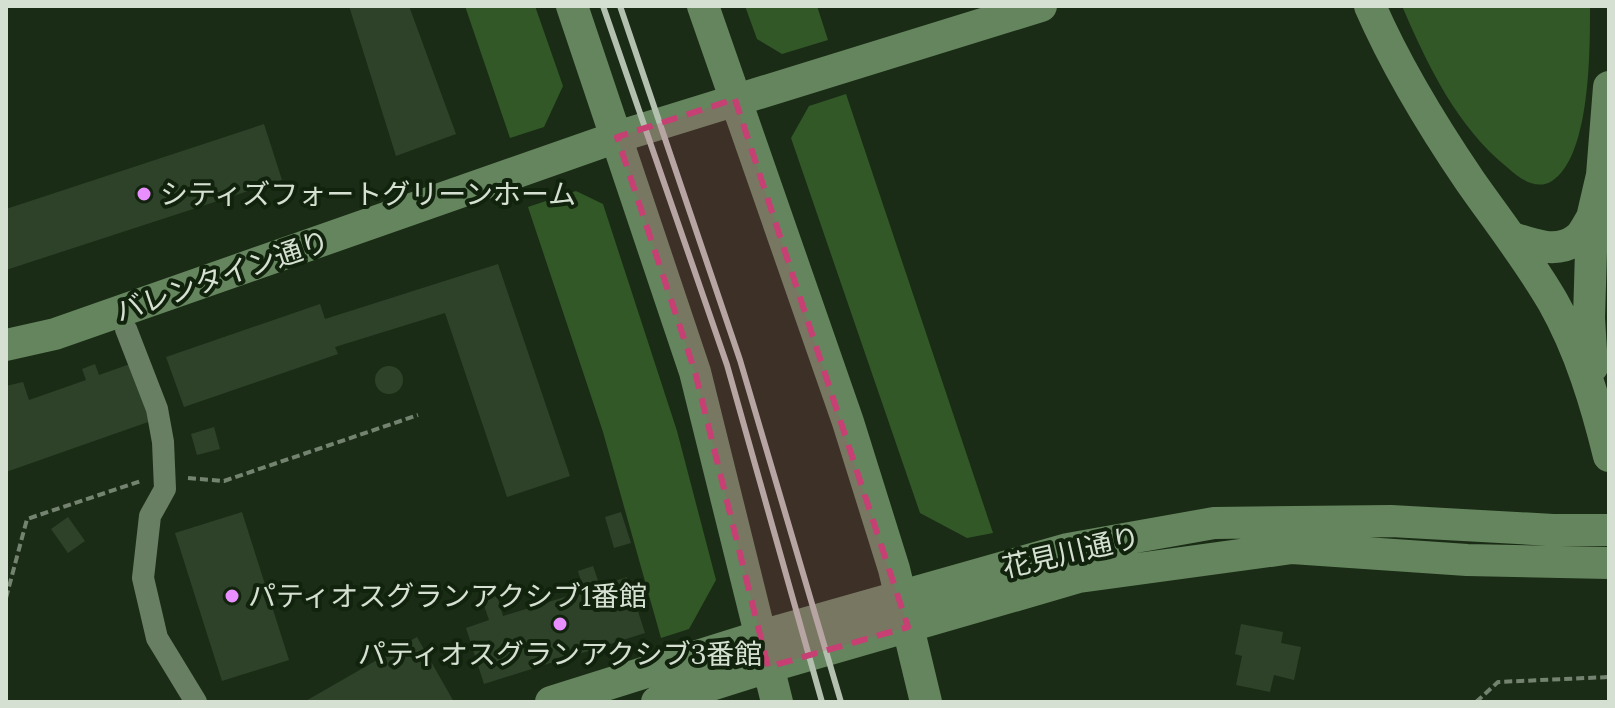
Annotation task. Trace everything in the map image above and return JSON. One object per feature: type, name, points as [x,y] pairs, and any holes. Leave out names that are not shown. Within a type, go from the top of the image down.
[{"type":"street","points":[[572,6],[695,372],[777,702]]},
{"type":"street","points":[[703,6],[848,422],[900,595],[926,702]]},
{"type":"street","name":"バレンタイン通り","points":[[6,345],[55,334],[617,137],[1041,6]]},
{"type":"street","points":[[1370,6],[1428,117],[1472,184],[1513,238],[1554,303],[1585,369],[1609,456]]},
{"type":"street","points":[[1600,421],[1592,369],[1589,318],[1592,218],[1602,175],[1609,87]]},
{"type":"street","points":[[1513,238],[1554,248],[1577,239],[1592,218]]},
{"type":"street","points":[[126,329],[162,427],[165,489],[150,516],[143,578],[157,638],[196,702]]},
{"type":"street","name":"花見川通り","points":[[657,702],[764,652],[900,595],[1068,549],[1214,523],[1391,521],[1609,530]]},
{"type":"street","name":"花見川通り","points":[[551,702],[764,652],[908,627],[1079,577],[1292,548],[1467,560],[1609,563]]},
{"type":"path","points":[[6,598],[27,519],[164,473],[189,479],[224,481],[418,415]]},
{"type":"path","points":[[1476,702],[1498,682],[1609,677]]},
{"type":"highlighted area","points":[[735,99],[908,627],[768,667],[695,372],[617,137]]},
{"type":"green space","points":[[465,6],[535,6],[563,86],[544,127],[510,138]]},
{"type":"green space","points":[[745,6],[817,6],[828,40],[782,54],[757,39]]},
{"type":"green space","points":[[1402,6],[1590,6],[1586,100],[1581,125],[1565,168],[1552,181],[1540,185],[1523,179],[1490,152],[1474,134],[1434,73]]},
{"type":"green space","points":[[846,94],[993,533],[967,538],[920,513],[791,138],[809,106]]},
{"type":"green space","points":[[576,191],[603,204],[677,431],[716,580],[689,629],[661,638],[603,432],[528,207]]},
{"type":"building","points":[[349,6],[409,6],[456,134],[396,156]]},
{"type":"building","name":"シティズフォートグリーンホーム","points":[[264,124],[282,180],[6,270],[6,209]]},
{"type":"building","points":[[498,264],[570,476],[507,497],[445,313],[335,347],[338,354],[184,407],[166,357],[320,304],[325,319]]},
{"type":"building","points":[[95,364],[99,375],[130,364],[151,421],[6,472],[6,386],[23,382],[29,400],[86,380],[82,369]]},
{"type":"building","points":[[389,366],[399,370],[403,380],[399,390],[389,394],[379,390],[375,380],[379,370]]},
{"type":"building","points":[[214,427],[220,449],[197,455],[191,434]]},
{"type":"building","name":"パティオスグランアクシブ1番館","points":[[242,512],[289,660],[222,681],[175,533]]},
{"type":"building","points":[[621,512],[631,543],[614,548],[605,517]]},
{"type":"building","points":[[68,517],[85,541],[68,553],[51,529]]},
{"type":"building","name":"パティオスグランアクシブ3番館","points":[[593,566],[600,586],[627,577],[645,633],[484,684],[466,628],[489,620],[482,600],[497,596],[503,616],[584,591],[578,571]]},
{"type":"building","points":[[1241,624],[1283,632],[1281,643],[1301,647],[1294,680],[1274,675],[1270,692],[1236,685],[1242,656],[1235,654]]},
{"type":"building","points":[[417,637],[454,702],[304,702]]},
{"type":"railway","points":[[603,6],[727,365],[822,702]]},
{"type":"railway","points":[[620,6],[740,360],[841,702]]},
{"type":"place","name":"シティズフォートグリーンホーム","points":[[144,194]]},
{"type":"place","name":"パティオスグランアクシブ1番館","points":[[232,596]]},
{"type":"place","name":"パティオスグランアクシブ3番館","points":[[560,624]]}]
